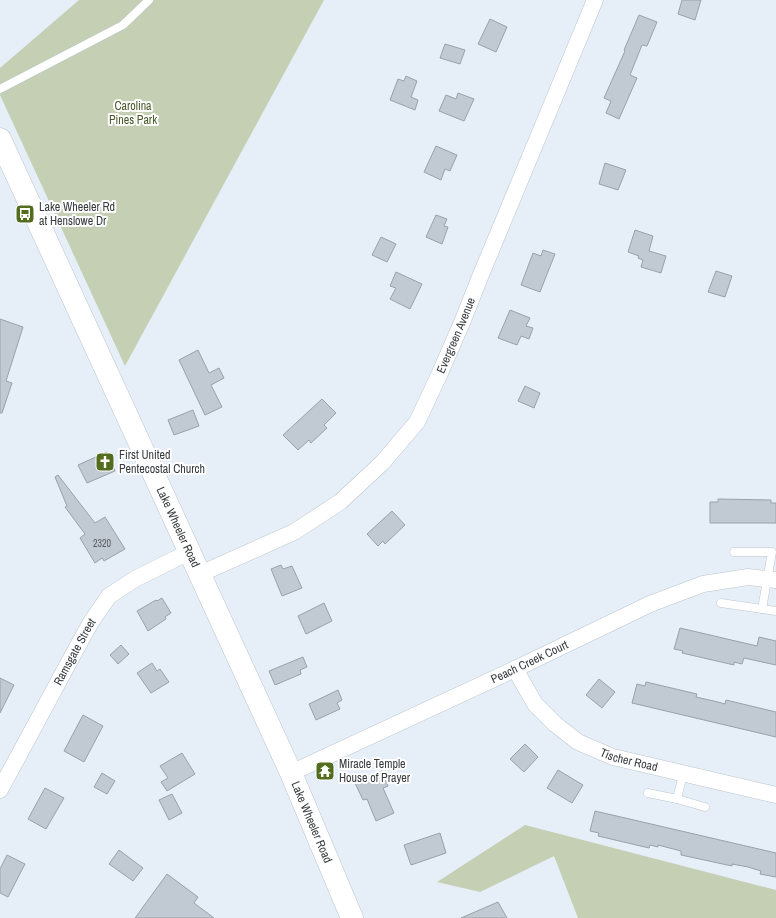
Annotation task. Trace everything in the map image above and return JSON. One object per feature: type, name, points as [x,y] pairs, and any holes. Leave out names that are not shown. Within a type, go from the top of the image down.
[{"type":"main road","name":"Lake Wheeler Road","points":[[0,139],[291,773],[352,918]]},
{"type":"street","name":"Evergreen Avenue","points":[[200,574],[294,532],[340,502],[382,463],[417,422],[460,327],[595,0]]},
{"type":"street","name":"Ramsgate Street","points":[[0,790],[75,651],[109,596],[135,579],[189,552]]},
{"type":"street","name":"Peach Creek Court","points":[[291,773],[515,669],[650,604],[703,584],[748,577],[772,580]]},
{"type":"street","name":"Tischer Road","points":[[515,669],[536,704],[555,724],[578,742],[613,757],[776,795]]},
{"type":"lane","points":[[0,89],[123,25],[149,0]]},
{"type":"lane","points":[[734,552],[774,552],[772,580],[762,609]]},
{"type":"lane","points":[[721,603],[776,611]]},
{"type":"lane","points":[[677,800],[683,774]]},
{"type":"lane","points":[[648,793],[705,807]]},
{"type":"green space","name":"Carolina Pines Park","points":[[79,0],[324,0],[125,366],[0,95],[0,68]]},
{"type":"green space","points":[[525,825],[776,890],[776,918],[578,918],[554,856],[480,892],[437,882]]},
{"type":"building","points":[[682,0],[701,0],[695,20],[678,14]]},
{"type":"building","points":[[639,15],[657,22],[647,46],[642,45],[630,75],[637,78],[619,119],[606,113],[611,101],[604,98]]},
{"type":"building","points":[[490,19],[507,27],[496,52],[478,44]]},
{"type":"building","points":[[445,44],[465,50],[460,64],[440,58]]},
{"type":"building","points":[[406,76],[417,81],[411,97],[418,100],[415,110],[390,100],[398,79],[404,81]]},
{"type":"building","points":[[458,93],[474,99],[464,121],[439,111],[446,95],[456,99]]},
{"type":"building","points":[[436,146],[457,155],[450,171],[445,169],[441,180],[424,172]]},
{"type":"building","points":[[605,163],[626,170],[618,190],[599,184]]},
{"type":"building","points":[[436,215],[447,219],[444,226],[448,227],[442,244],[426,237]]},
{"type":"building","points":[[635,230],[653,236],[649,251],[666,256],[661,273],[641,267],[643,260],[638,258],[639,256],[628,252]]},
{"type":"building","points":[[381,237],[396,244],[387,262],[372,255]]},
{"type":"building","points":[[543,250],[555,254],[540,292],[521,285],[533,253],[541,256]]},
{"type":"building","points":[[716,271],[732,276],[725,297],[708,292]]},
{"type":"building","points":[[396,272],[422,284],[410,309],[390,299],[396,288],[390,286]]},
{"type":"building","points":[[510,310],[530,318],[526,326],[533,328],[529,339],[521,336],[517,345],[498,338]]},
{"type":"building","points":[[0,319],[23,327],[6,381],[12,383],[2,413],[0,413]]},
{"type":"building","points":[[198,350],[209,373],[219,368],[224,378],[211,385],[222,407],[205,415],[179,360]]},
{"type":"building","points":[[525,386],[540,393],[534,408],[518,401]]},
{"type":"building","points":[[322,399],[336,413],[324,425],[327,428],[311,443],[309,440],[298,450],[283,435]]},
{"type":"building","points":[[193,410],[199,426],[174,435],[168,420]]},
{"type":"building","points":[[107,452],[115,471],[87,483],[78,465]]},
{"type":"building","points":[[58,475],[95,523],[105,517],[125,549],[104,561],[102,558],[95,563],[80,538],[85,534],[65,507],[67,506],[55,477]]},
{"type":"building","points":[[718,499],[771,500],[771,503],[776,503],[776,523],[710,523],[710,502],[718,502]]},
{"type":"building","points":[[392,511],[405,525],[385,544],[383,541],[378,546],[367,534]]},
{"type":"building","points":[[281,565],[283,569],[292,566],[302,588],[282,596],[271,569]]},
{"type":"building","points":[[162,598],[171,613],[165,617],[166,619],[148,631],[137,611]]},
{"type":"building","points":[[324,603],[332,621],[306,634],[298,616]]},
{"type":"building","points":[[680,628],[757,646],[759,637],[776,641],[776,665],[744,658],[742,664],[734,662],[734,665],[682,653],[683,651],[674,649]]},
{"type":"building","points":[[121,645],[129,654],[118,664],[110,655]]},
{"type":"building","points":[[303,657],[307,667],[300,670],[301,674],[275,685],[269,671]]},
{"type":"building","points":[[152,663],[157,671],[160,669],[169,682],[151,693],[137,673]]},
{"type":"building","points":[[0,678],[14,685],[0,713]]},
{"type":"building","points":[[599,679],[615,692],[602,708],[586,695]]},
{"type":"building","points":[[646,682],[697,694],[696,697],[725,704],[726,700],[776,712],[776,737],[632,703],[637,684],[645,686]]},
{"type":"building","points":[[338,690],[342,700],[337,703],[340,709],[316,720],[309,704]]},
{"type":"building","points":[[83,715],[103,726],[84,762],[64,751]]},
{"type":"building","points":[[525,744],[538,757],[524,772],[510,759]]},
{"type":"building","points":[[182,753],[195,774],[167,791],[161,782],[168,778],[160,766]]},
{"type":"building","points":[[558,770],[583,785],[572,803],[547,788]]},
{"type":"building","points":[[382,771],[388,786],[383,788],[394,813],[376,821],[367,799],[363,800],[355,783]]},
{"type":"building","points":[[102,773],[115,781],[107,794],[94,787]]},
{"type":"building","points":[[45,788],[64,798],[46,829],[28,819]]},
{"type":"building","points":[[172,794],[182,813],[169,820],[159,800]]},
{"type":"building","points":[[595,811],[776,853],[776,877],[760,874],[761,871],[748,867],[732,864],[732,866],[681,855],[681,851],[658,845],[658,847],[650,845],[649,848],[598,836],[599,833],[590,831]]},
{"type":"building","points":[[440,833],[446,853],[411,865],[404,845]]},
{"type":"building","points":[[119,850],[143,868],[133,881],[109,864]]},
{"type":"building","points":[[7,855],[25,864],[8,897],[0,893],[0,869]]},
{"type":"building","points":[[167,874],[198,897],[194,903],[214,918],[135,918]]},
{"type":"building","points":[[498,902],[507,918],[461,918]]},
{"type":"place","name":"Lake Wheeler Rd at Henslowe Dr","points":[[25,214]]},
{"type":"place","name":"First United Pentecostal Church","points":[[105,462]]},
{"type":"place","name":"Miracle Temple House of Prayer","points":[[325,771]]}]
